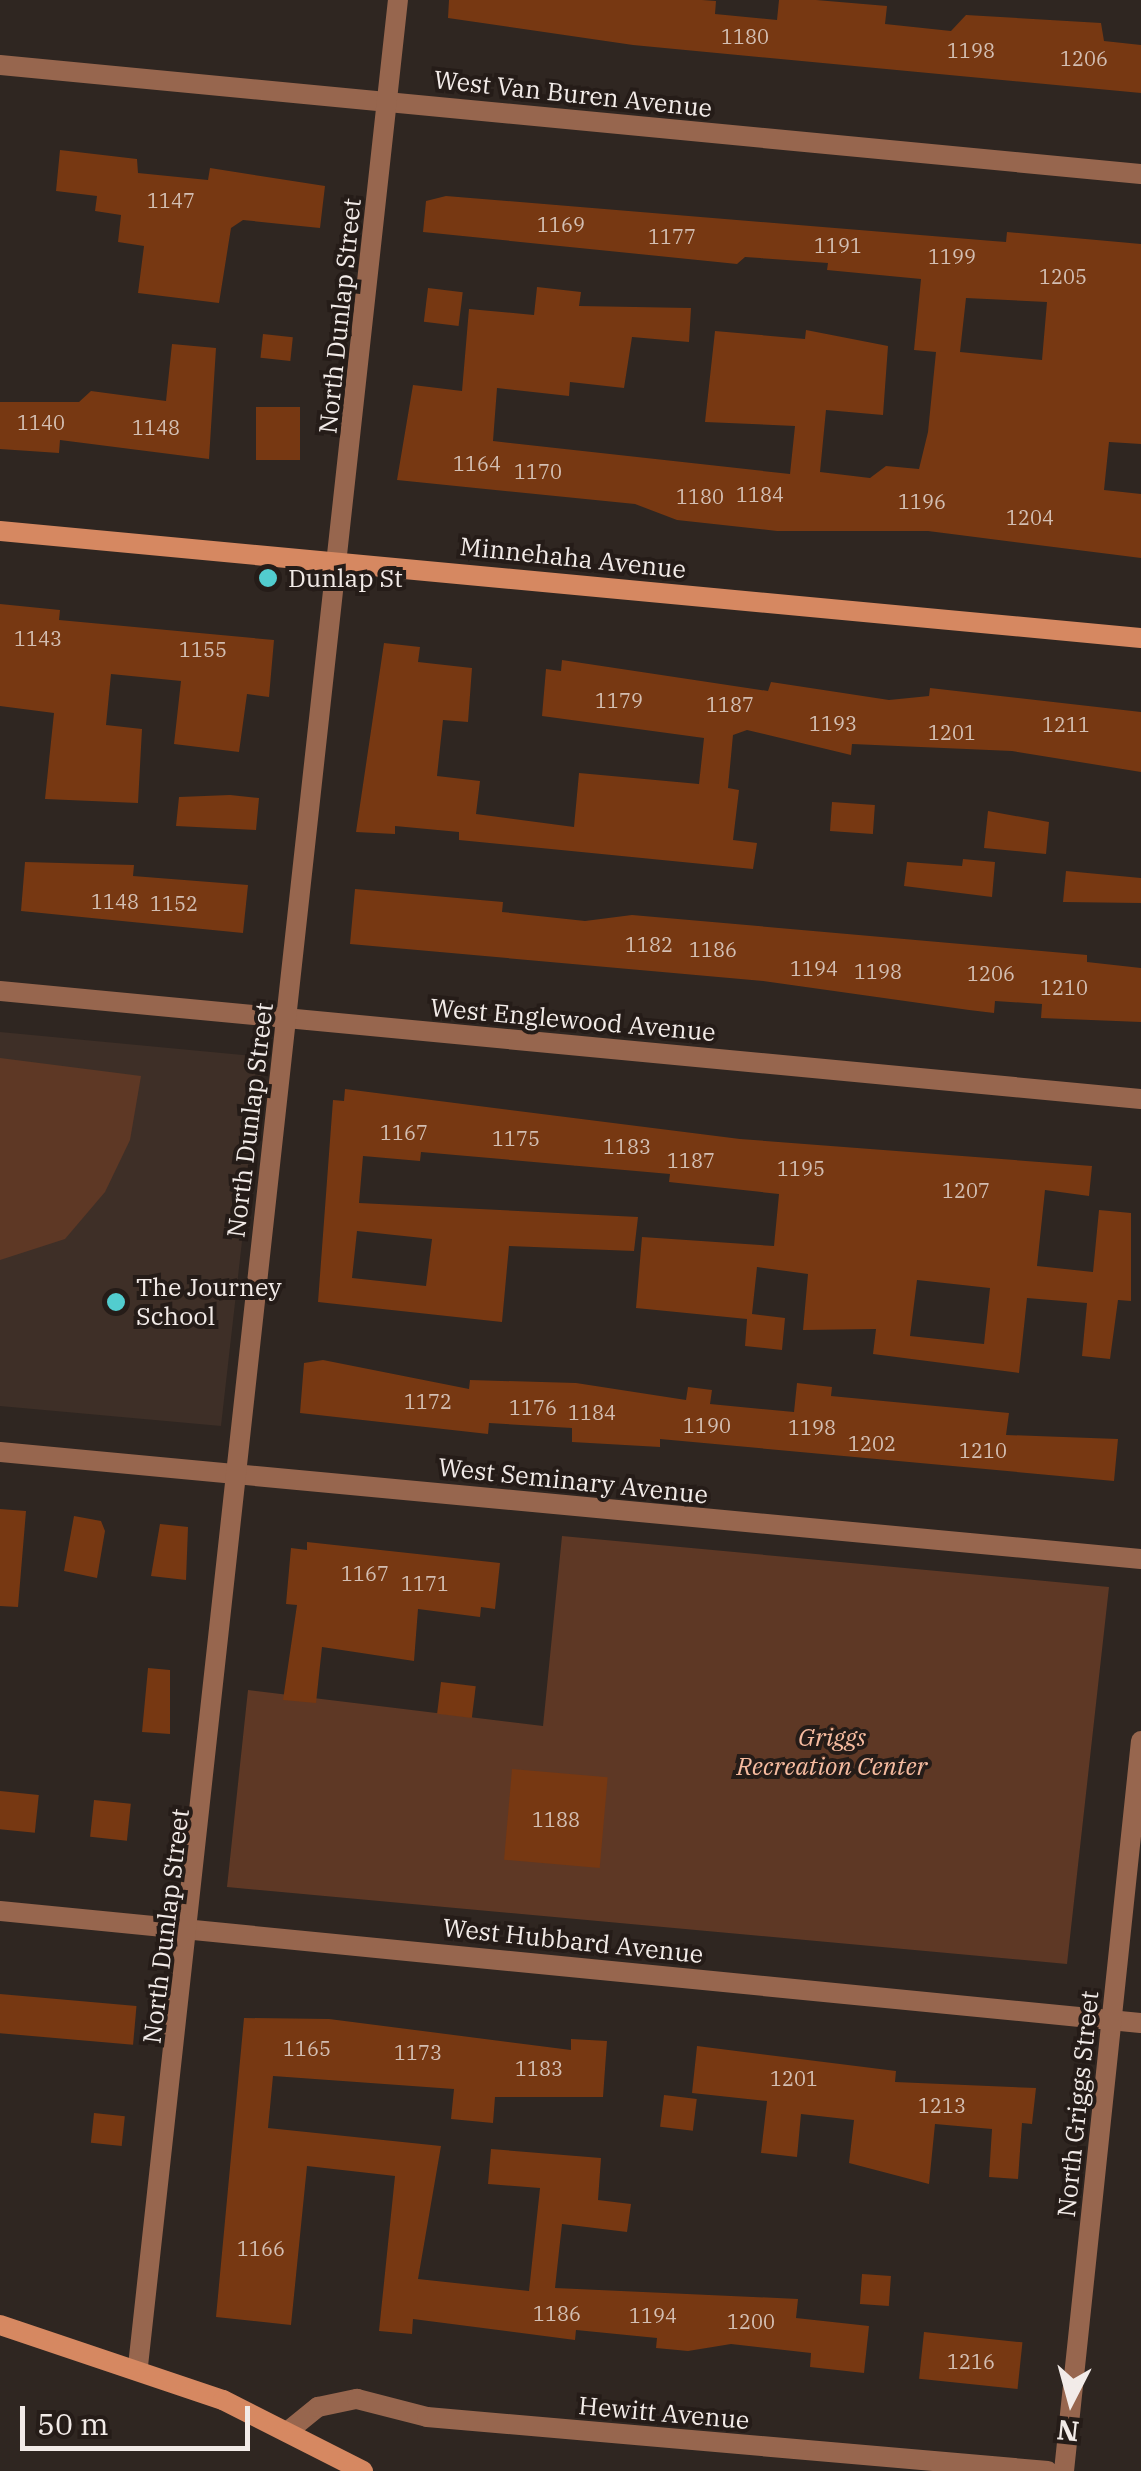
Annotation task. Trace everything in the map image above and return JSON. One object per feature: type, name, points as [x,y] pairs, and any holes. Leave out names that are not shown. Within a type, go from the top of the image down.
[{"type":"street","name":"North Dunlap Street","points":[[138,2366],[242,1474],[398,0]]},
{"type":"street","name":"West Van Buren Avenue","points":[[0,65],[1141,174]]},
{"type":"street","name":"Minnehaha Avenue","points":[[0,530],[1141,638]]},
{"type":"street","name":"West Englewood Avenue","points":[[0,991],[1141,1100]]},
{"type":"street","name":"West Seminary Avenue","points":[[0,1452],[1141,1559]]},
{"type":"street","name":"North Griggs Street","points":[[1064,2471],[1141,1742]]},
{"type":"street","name":"West Hubbard Avenue","points":[[0,1911],[1141,2023]]},
{"type":"street","points":[[0,2325],[138,2366],[287,2432],[363,2471]]},
{"type":"street","name":"Hewitt Avenue","points":[[287,2432],[318,2407],[356,2398],[426,2417],[1048,2471]]},
{"type":"shaded area","name":"The Journey School","points":[[0,1032],[263,1057],[221,1426],[0,1406]]},
{"type":"green space","points":[[0,1058],[141,1076],[130,1140],[105,1192],[65,1239],[0,1260]]},
{"type":"green space","name":"Griggs Recreation Center","points":[[562,1536],[1109,1587],[1067,1964],[227,1887],[248,1690],[543,1726]]},
{"type":"building","points":[[449,0],[702,0],[716,1],[715,14],[777,20],[779,0],[816,0],[887,6],[885,24],[951,31],[966,15],[1101,23],[1104,41],[1141,45],[1141,93],[633,45],[448,18]]},
{"type":"building","points":[[60,150],[137,159],[138,173],[208,180],[210,168],[325,186],[320,228],[243,220],[231,228],[219,303],[138,293],[144,246],[118,242],[121,215],[95,211],[97,196],[56,191]]},
{"type":"building","points":[[446,196],[1006,242],[1007,232],[1141,244],[1141,444],[1109,442],[1104,490],[1141,494],[1141,558],[928,531],[777,531],[677,520],[635,504],[397,480],[413,385],[462,391],[469,309],[534,315],[537,287],[581,292],[579,306],[691,308],[689,342],[632,337],[624,388],[570,382],[569,396],[497,388],[493,441],[790,474],[795,426],[705,422],[715,331],[805,339],[806,330],[888,346],[883,415],[826,410],[820,472],[870,478],[886,466],[919,469],[928,432],[936,352],[914,350],[921,279],[827,270],[828,263],[745,257],[737,264],[423,232],[426,201]],"holes":[[[966,298],[1047,302],[1042,360],[960,352]]]},
{"type":"building","points":[[428,288],[463,292],[459,326],[424,322]]},
{"type":"building","points":[[263,334],[293,337],[290,361],[260,358]]},
{"type":"building","points":[[172,344],[216,348],[209,459],[60,440],[59,453],[0,449],[0,402],[79,402],[91,391],[166,401]]},
{"type":"building","points":[[256,407],[300,407],[300,460],[256,460]]},
{"type":"building","points":[[0,604],[60,610],[59,620],[274,640],[269,697],[247,694],[239,752],[174,744],[181,681],[111,674],[106,725],[142,729],[138,803],[45,799],[54,713],[0,706]]},
{"type":"building","points":[[384,643],[420,647],[418,662],[472,668],[468,722],[443,720],[437,776],[480,781],[476,814],[574,827],[579,773],[699,784],[704,738],[542,716],[546,669],[561,671],[562,660],[768,691],[771,682],[889,700],[929,696],[930,688],[1141,712],[1141,772],[1012,751],[852,744],[851,755],[747,730],[733,735],[728,788],[739,790],[733,840],[757,843],[753,869],[459,840],[459,832],[395,826],[395,834],[356,832]]},
{"type":"building","points":[[179,797],[259,798],[256,830],[176,826]]},
{"type":"building","points":[[832,802],[875,805],[873,834],[830,831]]},
{"type":"building","points":[[988,811],[1049,822],[1046,854],[984,848]]},
{"type":"building","points":[[963,859],[995,862],[992,897],[904,886],[907,862],[962,866]]},
{"type":"building","points":[[25,862],[134,865],[133,876],[248,885],[243,933],[21,911]]},
{"type":"building","points":[[1066,871],[1141,878],[1141,903],[1063,902]]},
{"type":"building","points":[[355,889],[503,902],[502,912],[585,921],[632,915],[1087,955],[1087,962],[1141,968],[1141,1022],[1041,1018],[1042,1004],[995,1001],[994,1013],[763,981],[350,944]]},
{"type":"building","points":[[345,1089],[740,1139],[1092,1166],[1089,1196],[1045,1190],[1037,1266],[1093,1272],[1099,1210],[1131,1213],[1131,1301],[1118,1300],[1110,1359],[1082,1356],[1087,1303],[1027,1298],[1019,1373],[873,1354],[876,1329],[803,1330],[808,1274],[757,1267],[752,1314],[785,1318],[782,1350],[745,1346],[747,1319],[636,1308],[642,1237],[774,1246],[779,1194],[669,1182],[670,1174],[421,1152],[420,1161],[363,1156],[359,1203],[638,1217],[634,1251],[509,1246],[502,1322],[318,1302],[333,1100],[344,1101]],"holes":[[[357,1231],[432,1239],[426,1286],[352,1278]],[[917,1280],[990,1288],[984,1344],[910,1336]]]},
{"type":"building","points":[[323,1360],[469,1389],[470,1380],[576,1383],[686,1400],[688,1387],[712,1390],[710,1404],[794,1412],[797,1383],[832,1387],[831,1396],[1009,1413],[1006,1435],[1118,1439],[1114,1481],[660,1439],[660,1447],[572,1442],[572,1428],[489,1423],[488,1434],[300,1413],[304,1363]]},
{"type":"building","points":[[0,1509],[26,1511],[18,1607],[0,1606]]},
{"type":"building","points":[[74,1516],[101,1521],[105,1531],[97,1578],[64,1571]]},
{"type":"building","points":[[160,1524],[188,1527],[186,1580],[151,1576]]},
{"type":"building","points":[[307,1542],[500,1563],[495,1609],[481,1607],[480,1617],[418,1609],[414,1661],[322,1647],[316,1703],[283,1700],[297,1605],[286,1604],[291,1548],[307,1550]]},
{"type":"building","points":[[148,1668],[170,1670],[170,1734],[142,1732]]},
{"type":"building","points":[[441,1682],[476,1686],[472,1718],[437,1714]]},
{"type":"building","points":[[512,1769],[608,1777],[600,1868],[504,1860]]},
{"type":"building","points":[[0,1791],[39,1795],[35,1833],[0,1829]]},
{"type":"building","points":[[94,1800],[131,1804],[127,1841],[90,1837]]},
{"type":"building","points":[[0,1994],[136,2006],[133,2045],[0,2033]]},
{"type":"building","points":[[244,2018],[329,2019],[571,2050],[571,2039],[607,2041],[603,2097],[495,2097],[493,2123],[451,2119],[454,2089],[273,2076],[268,2128],[441,2146],[418,2279],[529,2291],[540,2188],[488,2184],[491,2149],[601,2158],[598,2200],[631,2204],[627,2232],[562,2224],[555,2288],[798,2299],[796,2318],[869,2326],[864,2373],[810,2367],[811,2353],[731,2344],[688,2351],[656,2348],[657,2338],[576,2330],[575,2340],[413,2319],[412,2334],[379,2331],[395,2176],[307,2166],[291,2325],[216,2317]]},
{"type":"building","points":[[697,2046],[896,2071],[895,2082],[1036,2088],[1032,2124],[1022,2123],[1018,2179],[989,2177],[992,2129],[935,2124],[929,2184],[849,2163],[854,2120],[801,2114],[797,2157],[761,2153],[767,2101],[692,2093]]},
{"type":"building","points":[[664,2095],[697,2099],[693,2131],[660,2127]]},
{"type":"building","points":[[94,2113],[125,2116],[122,2146],[91,2143]]},
{"type":"building","points":[[862,2274],[891,2276],[889,2306],[860,2304]]},
{"type":"building","points":[[924,2332],[1022,2342],[1018,2389],[919,2379]]},
{"type":"place","name":"Dunlap St","points":[[268,578]]},
{"type":"place","name":"The Journey School","points":[[116,1302]]}]
